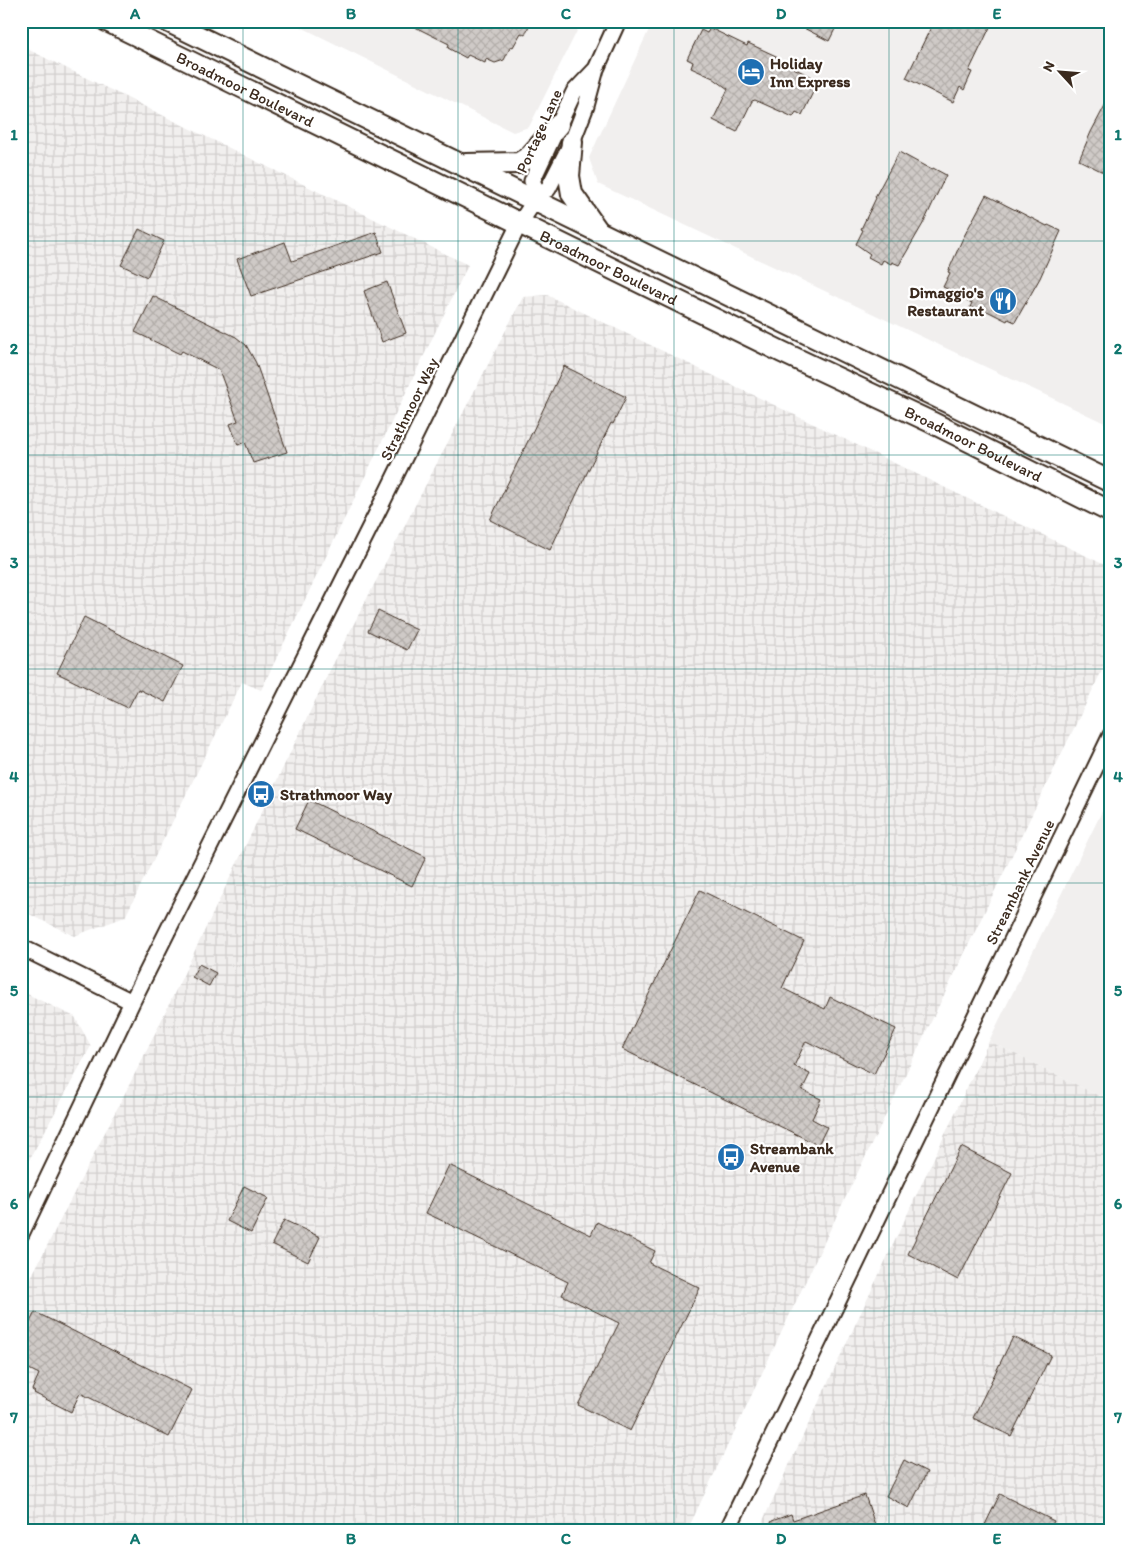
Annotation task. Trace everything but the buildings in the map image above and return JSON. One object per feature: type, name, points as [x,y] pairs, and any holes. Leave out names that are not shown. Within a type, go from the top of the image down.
[{"type":"main road","name":"Broadmoor Boulevard","points":[[107,21],[518,224],[931,422],[1111,512]]},
{"type":"main road","name":"Broadmoor Boulevard","points":[[167,21],[461,164],[536,197],[600,233],[1111,482]]},
{"type":"main road","points":[[461,164],[519,163],[530,156],[558,125]]},
{"type":"main road","points":[[572,142],[569,176],[572,194],[600,233]]},
{"type":"street","name":"Portage Lane","points":[[596,69],[574,92],[558,125],[532,181],[536,197],[548,189],[572,142],[586,106],[596,69],[618,21]]},
{"type":"street","name":"Strathmoor Way","points":[[21,1234],[132,1002],[371,526],[518,224],[536,197]]},
{"type":"street","name":"Streambank Avenue","points":[[727,1531],[1111,735]]},
{"type":"street","points":[[21,947],[132,1002]]},
{"type":"shaded area","points":[[289,21],[582,21],[529,127],[513,132]]},
{"type":"shaded area","points":[[653,21],[1111,21],[1111,426],[598,184],[589,158]]},
{"type":"shaded area","points":[[21,46],[468,265],[261,690],[242,682],[125,917],[74,936],[21,910]]},
{"type":"shaded area","points":[[547,295],[1111,568],[1111,652],[839,1211],[687,1531],[21,1531],[21,1297],[148,1048],[331,668],[523,297]]},
{"type":"shaded area","points":[[1111,793],[1111,1102],[989,1041]]},
{"type":"shaded area","points":[[21,991],[75,1017],[91,1046],[21,1175]]},
{"type":"shaded area","points":[[989,1041],[1111,1102],[1111,1531],[758,1531]]},
{"type":"place","name":"Holiday Inn Express","points":[[751,72]]},
{"type":"place","name":"Dimaggio's Restaurant","points":[[1003,301]]},
{"type":"place","name":"Strathmoor Way","points":[[261,794]]},
{"type":"place","name":"Streambank Avenue","points":[[731,1157]]}]
